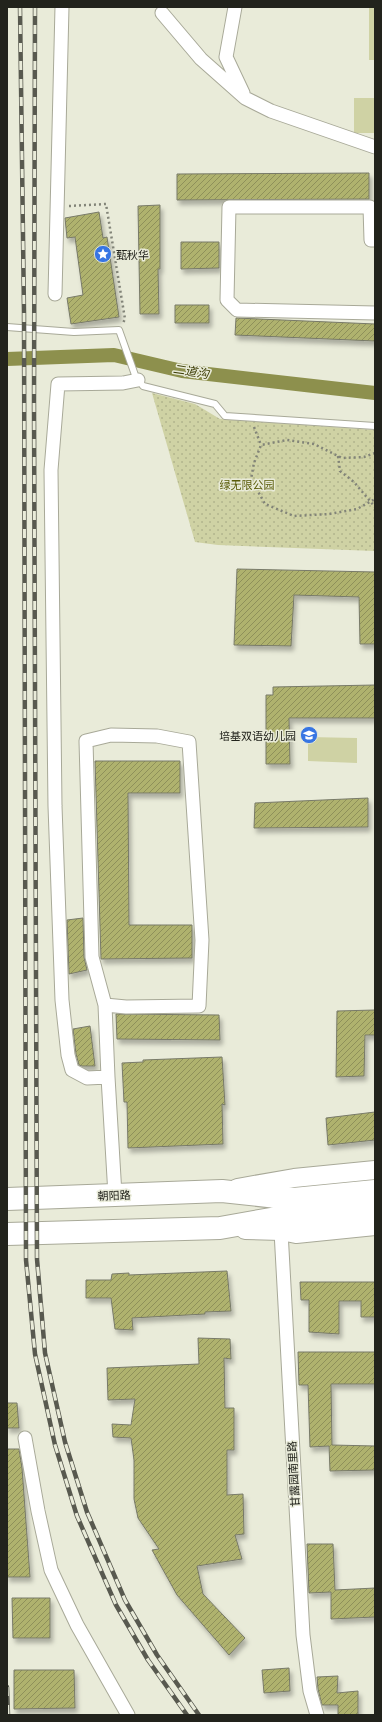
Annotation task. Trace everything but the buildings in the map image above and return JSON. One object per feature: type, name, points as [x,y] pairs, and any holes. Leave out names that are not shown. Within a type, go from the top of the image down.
[{"type":"highway","name":"朝阳路","points":[[7,1199],[222,1191],[294,1199],[375,1191]]},
{"type":"highway","points":[[7,1234],[220,1228],[294,1215],[375,1207]]},
{"type":"street","points":[[55,294],[62,7]]},
{"type":"street","points":[[235,7],[226,57],[245,98]]},
{"type":"street","points":[[162,13],[201,58],[245,98],[271,111],[375,147]]},
{"type":"street","points":[[375,240],[371,240],[370,207],[229,207],[228,300],[237,310],[375,313]]},
{"type":"street","points":[[108,1077],[87,1078],[72,1070],[68,1055],[62,1000],[55,806],[51,470],[58,384],[123,383],[136,377]]},
{"type":"street","points":[[105,1005],[126,1007],[199,1006],[202,940],[189,742],[157,736],[111,735],[86,741],[92,957],[105,1005],[115,1195]]},
{"type":"street","name":"朝阳路","points":[[222,1191],[294,1178],[375,1170]]},
{"type":"street","points":[[220,1228],[281,1231],[296,1234],[375,1226]]},
{"type":"street","name":"甘露园南里路","points":[[281,1231],[303,1635],[310,1691],[317,1715]]},
{"type":"street","points":[[25,1438],[38,1511],[51,1570],[78,1625],[128,1715]]},
{"type":"lane","points":[[7,327],[74,332],[119,330],[136,377],[143,386],[215,404],[225,416],[375,426]]},
{"type":"path","points":[[57,207],[106,204],[125,319],[119,330]]},
{"type":"path","points":[[251,418],[261,445],[254,463],[251,479],[265,504],[294,516],[329,514],[357,508],[375,499]]},
{"type":"path","points":[[261,445],[287,440],[314,444],[342,458],[364,457],[375,453]]},
{"type":"path","points":[[338,456],[340,471],[354,482],[375,507]]},
{"type":"green space","points":[[369,7],[375,7],[375,60],[369,60]]},
{"type":"green space","points":[[354,98],[375,98],[375,133],[354,133]]},
{"type":"green space","name":"绿无限公园","points":[[152,393],[195,404],[220,419],[375,430],[375,551],[218,545],[195,542]]},
{"type":"green space","points":[[308,737],[357,738],[357,763],[308,761]]},
{"type":"waterway","name":"二道沟","points":[[7,359],[114,355],[182,371],[375,393]]},
{"type":"railway","points":[[20,7],[24,312],[26,1260],[35,1354],[55,1445],[77,1516],[116,1605],[148,1660],[187,1715]]},
{"type":"railway","points":[[35,7],[34,404],[37,1259],[45,1353],[65,1442],[87,1512],[125,1600],[157,1655],[199,1715]]},
{"type":"railway","points":[[7,1687],[8,1715]]},
{"type":"place","name":"甄秋华","points":[[103,254]]},
{"type":"place","name":"培基双语幼儿园","points":[[309,735]]}]
